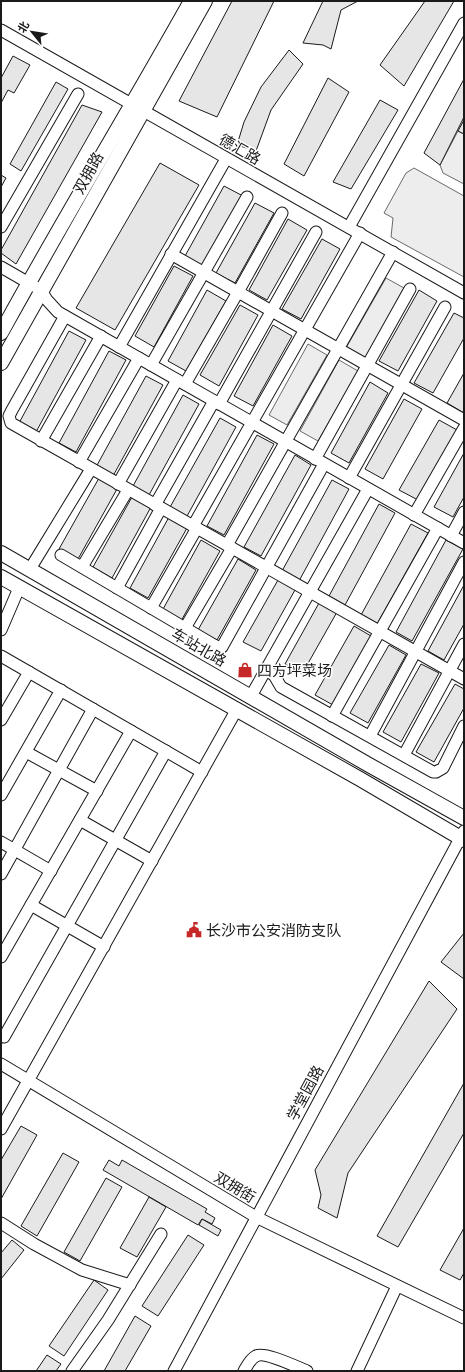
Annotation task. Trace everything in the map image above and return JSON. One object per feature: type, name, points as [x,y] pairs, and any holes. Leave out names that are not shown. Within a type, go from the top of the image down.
[{"type":"main road","name":"双拥路","points":[[1,363],[138,107],[191,1]]},
{"type":"main road","name":"双拥路","points":[[1,333],[28,283],[205,1]]},
{"type":"main road","name":"车站北路","points":[[1,553],[464,818]]},
{"type":"main road","points":[[1,577],[463,836]]},
{"type":"street","points":[[349,227],[464,22]]},
{"type":"street","name":"德汇路","points":[[1,30],[464,293]]},
{"type":"street","points":[[1,227],[78,94]]},
{"type":"street","points":[[119,347],[226,159]]},
{"type":"street","points":[[151,365],[247,197]]},
{"type":"street","points":[[118,484],[238,292],[282,213]]},
{"type":"street","points":[[117,588],[158,507],[216,402],[271,311],[316,232]]},
{"type":"street","points":[[151,608],[252,422],[360,233]]},
{"type":"street","points":[[185,628],[285,442],[393,252]]},
{"type":"street","points":[[171,254],[464,420]]},
{"type":"street","points":[[1,267],[41,290],[54,308],[65,316],[464,543]]},
{"type":"street","points":[[61,555],[214,645],[222,647],[267,568],[368,365],[410,289]]},
{"type":"street","points":[[349,478],[445,307]]},
{"type":"street","points":[[65,316],[9,416],[11,423],[464,679]]},
{"type":"street","points":[[41,441],[101,336]]},
{"type":"street","points":[[79,462],[139,358]]},
{"type":"street","points":[[414,515],[464,428]]},
{"type":"street","points":[[30,569],[91,469]]},
{"type":"street","points":[[250,696],[368,489]]},
{"type":"street","points":[[82,567],[128,490]]},
{"type":"street","points":[[451,536],[464,512]]},
{"type":"street","points":[[332,716],[438,528]]},
{"type":"street","points":[[370,736],[464,562]]},
{"type":"street","points":[[1,630],[20,588]]},
{"type":"street","points":[[404,755],[464,644]]},
{"type":"street","points":[[1,656],[202,772]]},
{"type":"street","points":[[265,670],[274,675],[281,687],[433,772],[440,771],[443,768],[464,726]]},
{"type":"street","points":[[1,720],[29,672]]},
{"type":"street","points":[[1,795],[61,690]]},
{"type":"street","points":[[1,874],[93,709]]},
{"type":"street","points":[[1,1129],[237,709]]},
{"type":"street","points":[[3,951],[51,871],[131,731]]},
{"type":"street","points":[[4,1037],[166,751]]},
{"type":"street","points":[[26,752],[96,791]]},
{"type":"street","points":[[80,820],[152,861]]},
{"type":"street","name":"学堂园路","points":[[174,1371],[463,836]]},
{"type":"street","points":[[1,842],[51,871]]},
{"type":"street","points":[[31,905],[104,947]]},
{"type":"street","name":"双拥街","points":[[1,1064],[256,1217],[464,1318]]},
{"type":"street","points":[[1,1223],[34,1244],[82,1270],[130,1285]]},
{"type":"street","points":[[72,1371],[130,1285],[161,1234]]},
{"type":"street","points":[[357,1371],[397,1286]]},
{"type":"street","points":[[244,1371],[256,1355],[264,1355],[307,1371]]},
{"type":"shaded area","points":[[458,131],[464,134],[464,184],[443,173],[440,165]]},
{"type":"shaded area","points":[[414,168],[464,196],[464,277],[391,237],[393,218],[384,213],[406,173]]},
{"type":"shaded area","points":[[386,278],[404,288],[365,359],[346,348]]},
{"type":"shaded area","points":[[308,344],[327,355],[287,425],[269,415]]},
{"type":"shaded area","points":[[339,360],[358,371],[318,441],[300,431]]},
{"type":"building","points":[[232,1],[274,1],[217,117],[179,101]]},
{"type":"building","points":[[323,1],[358,1],[341,10],[331,49],[323,45],[303,43]]},
{"type":"building","points":[[425,1],[454,1],[404,86],[380,65]]},
{"type":"building","points":[[289,50],[303,64],[271,110],[256,151],[237,145],[244,122],[261,87]]},
{"type":"building","points":[[13,56],[30,65],[14,93],[8,90],[1,103],[1,78]]},
{"type":"building","points":[[328,78],[349,92],[304,176],[284,164]]},
{"type":"building","points":[[464,79],[464,117],[440,165],[424,153]]},
{"type":"building","points":[[56,82],[68,89],[21,171],[10,164]]},
{"type":"building","points":[[380,100],[398,110],[351,189],[333,182]]},
{"type":"building","points":[[82,105],[102,112],[16,264],[1,253],[1,250]]},
{"type":"building","points":[[464,120],[464,134],[458,131]]},
{"type":"building","points":[[160,163],[199,185],[115,330],[76,308]]},
{"type":"building","points":[[1,175],[6,178],[1,187]]},
{"type":"building","points":[[224,186],[243,196],[203,266],[185,256]]},
{"type":"building","points":[[255,203],[274,213],[235,283],[216,273]]},
{"type":"building","points":[[288,219],[307,230],[267,300],[249,290]]},
{"type":"building","points":[[322,239],[340,249],[301,319],[282,309]]},
{"type":"building","points":[[174,266],[193,276],[154,347],[135,336]]},
{"type":"building","points":[[207,290],[226,301],[186,371],[168,361]]},
{"type":"building","points":[[419,290],[437,301],[398,371],[379,361]]},
{"type":"building","points":[[240,305],[258,315],[219,386],[200,375]]},
{"type":"building","points":[[454,313],[464,318],[464,338],[433,393],[414,383]]},
{"type":"building","points":[[273,325],[292,336],[253,406],[234,396]]},
{"type":"building","points":[[69,331],[86,340],[36,432],[19,423]]},
{"type":"building","points":[[109,351],[126,360],[76,452],[59,443]]},
{"type":"building","points":[[464,373],[464,413],[447,403]]},
{"type":"building","points":[[146,376],[163,385],[113,476],[96,467]]},
{"type":"building","points":[[370,382],[388,393],[349,463],[331,453]]},
{"type":"building","points":[[183,395],[199,404],[149,495],[133,486]]},
{"type":"building","points":[[404,399],[422,409],[383,479],[365,469]]},
{"type":"building","points":[[220,418],[236,427],[186,518],[169,509]]},
{"type":"building","points":[[439,420],[457,430],[418,500],[399,490]]},
{"type":"building","points":[[257,435],[274,444],[224,535],[207,526]]},
{"type":"building","points":[[464,453],[464,497],[453,517],[434,507]]},
{"type":"building","points":[[295,455],[311,465],[261,556],[244,547]]},
{"type":"building","points":[[99,478],[117,489],[78,559],[59,549]]},
{"type":"building","points":[[332,480],[349,489],[299,581],[282,571]]},
{"type":"building","points":[[132,497],[151,507],[112,578],[93,567]]},
{"type":"building","points":[[379,504],[395,513],[345,605],[329,596]]},
{"type":"building","points":[[169,517],[187,528],[148,598],[130,588]]},
{"type":"building","points":[[411,524],[428,533],[377,624],[361,615]]},
{"type":"building","points":[[201,540],[220,551],[181,621],[162,611]]},
{"type":"building","points":[[446,540],[463,549],[412,641],[396,632]]},
{"type":"building","points":[[238,559],[256,570],[217,640],[198,630]]},
{"type":"building","points":[[278,580],[295,590],[261,651],[243,642]]},
{"type":"building","points":[[464,585],[464,624],[444,660],[428,651]]},
{"type":"building","points":[[319,603],[337,612],[302,674],[285,664]]},
{"type":"building","points":[[354,626],[371,636],[333,705],[315,695]]},
{"type":"building","points":[[389,645],[406,655],[368,723],[350,713]]},
{"type":"building","points":[[421,664],[439,673],[401,742],[383,732]]},
{"type":"building","points":[[455,684],[464,689],[464,708],[434,762],[416,752]]},
{"type":"building","points":[[464,933],[464,979],[441,962]]},
{"type":"building","points":[[429,981],[457,1009],[348,1173],[337,1218],[318,1208],[321,1195],[315,1170]]},
{"type":"building","points":[[464,1083],[464,1133],[398,1247],[377,1236]]},
{"type":"building","points":[[21,1126],[37,1135],[1,1199],[1,1160]]},
{"type":"building","points":[[63,1153],[79,1162],[37,1236],[21,1226]]},
{"type":"building","points":[[109,1160],[119,1166],[122,1160],[207,1209],[205,1212],[215,1218],[212,1224],[202,1219],[198,1225],[103,1170]]},
{"type":"building","points":[[106,1178],[122,1187],[80,1261],[64,1252]]},
{"type":"building","points":[[149,1197],[166,1207],[137,1257],[120,1248]]},
{"type":"building","points":[[202,1219],[221,1230],[218,1236],[199,1225]]},
{"type":"building","points":[[464,1228],[464,1273],[460,1280],[440,1270]]},
{"type":"building","points":[[188,1235],[204,1245],[158,1316],[142,1306]]},
{"type":"building","points":[[12,1240],[24,1250],[1,1279],[1,1253]]},
{"type":"building","points":[[94,1280],[108,1290],[64,1356],[49,1346]]},
{"type":"building","points":[[135,1316],[151,1326],[125,1371],[104,1371]]},
{"type":"building","points":[[47,1355],[61,1364],[56,1371],[36,1371]]},
{"type":"place","name":"四方坪菜场","points":[[245,670]]},
{"type":"place","name":"长沙市公安消防支队","points":[[194,930]]}]
